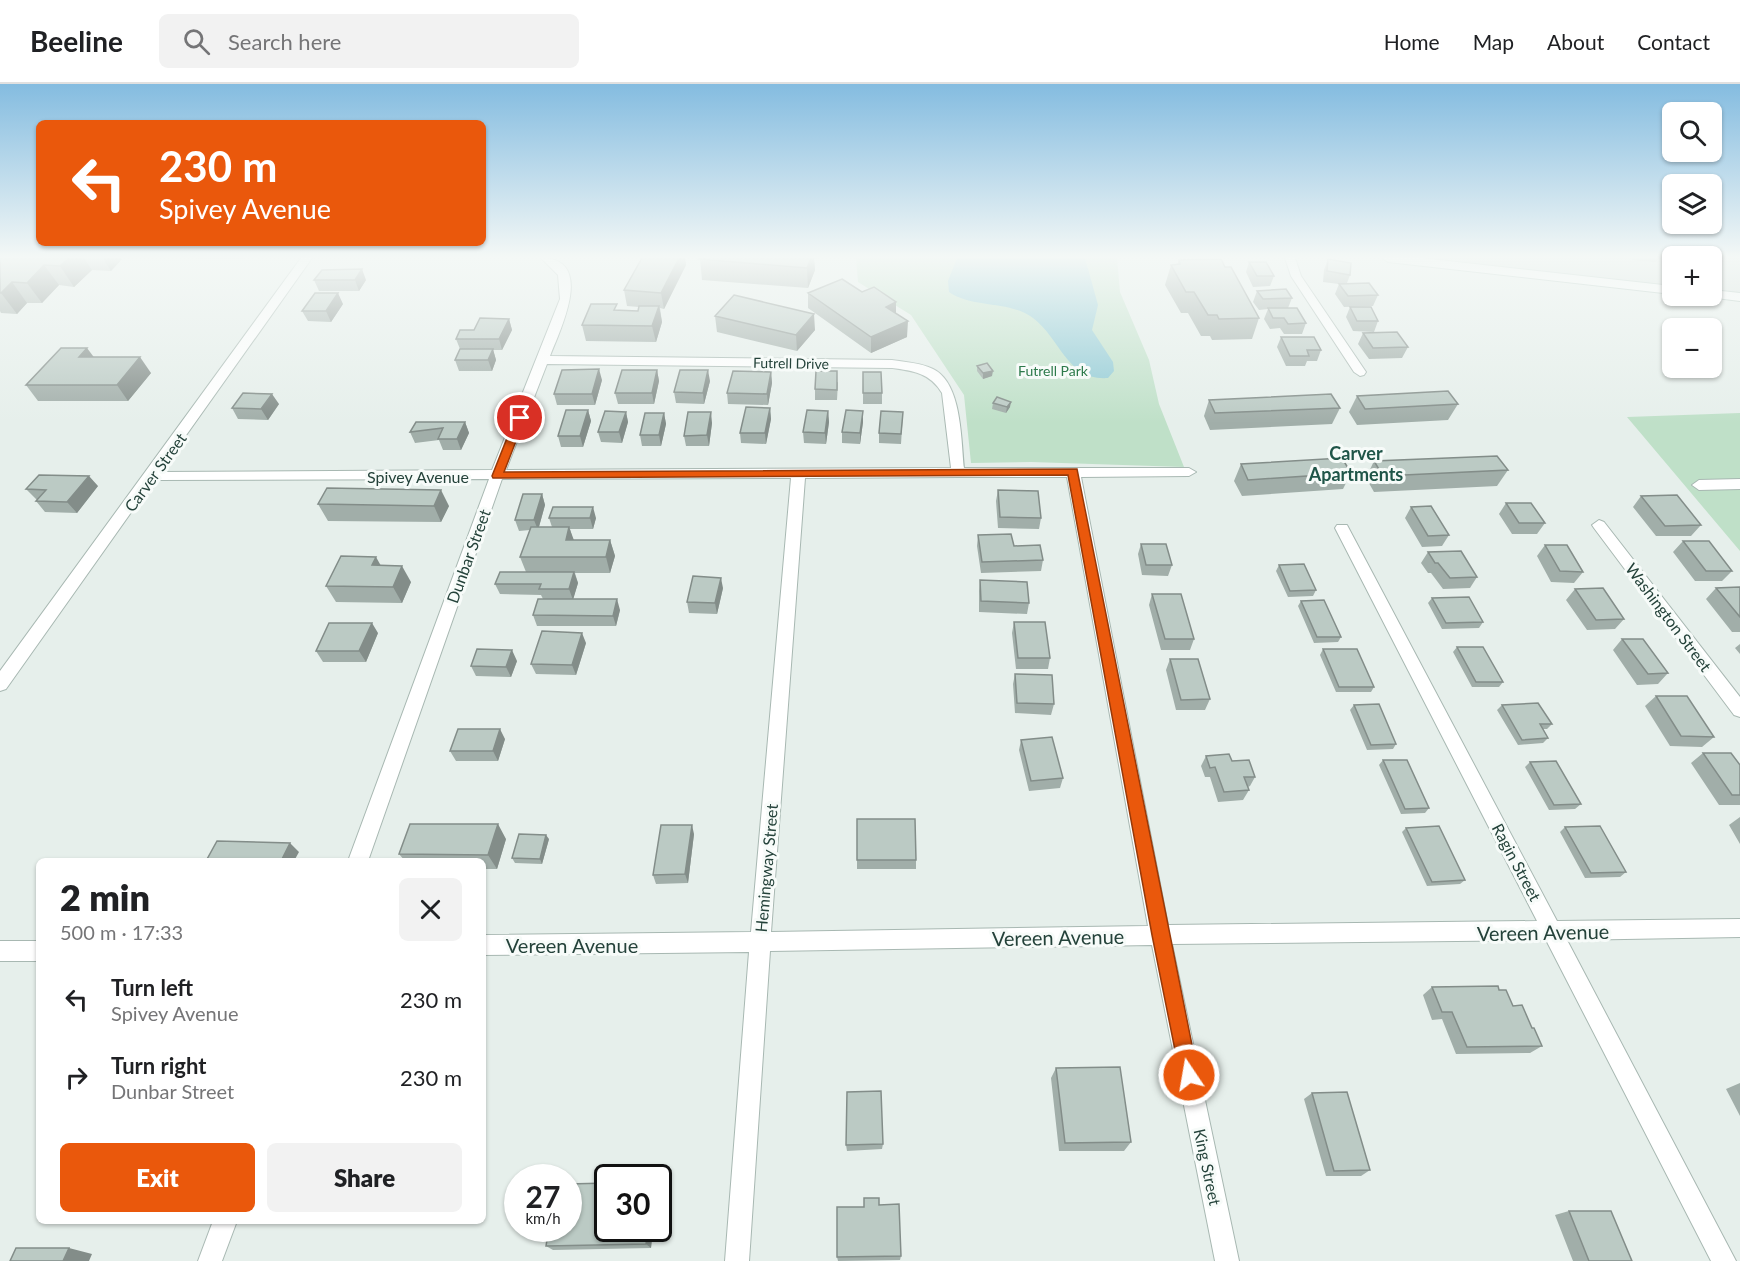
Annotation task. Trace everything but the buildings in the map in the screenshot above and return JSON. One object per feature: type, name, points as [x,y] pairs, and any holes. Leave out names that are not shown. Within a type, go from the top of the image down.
[{"type":"street","name":"Carver Street","points":[[0,684],[152,477],[268,313]]},
{"type":"street","name":"Dunbar Street","points":[[359,858],[497,476],[561,313]]},
{"type":"street","points":[[1321,313],[1360,372]]},
{"type":"street","name":"Futrell Drive","points":[[543,360],[892,364],[914,367],[935,377],[948,393],[958,472]]},
{"type":"street","name":"King Street","points":[[1073,471],[1160,935],[1227,1261]]},
{"type":"street","name":"Spivey Avenue","points":[[152,477],[1189,472]]},
{"type":"street","name":"Hemingway Street","points":[[737,1261],[798,475]]},
{"type":"street","points":[[1700,485],[1740,484]]},
{"type":"street","name":"Washington Street","points":[[1599,525],[1740,710]]},
{"type":"street","name":"Ragin Street","points":[[1342,528],[1724,1261]]},
{"type":"street","name":"Vereen Avenue","points":[[486,945],[1740,928]]},
{"type":"street","points":[[0,951],[36,951]]},
{"type":"street","points":[[210,1261],[224,1224]]},
{"type":"green space","name":"Futrell Park","points":[[908,313],[1129,313],[1149,360],[1159,404],[1184,467],[1031,462],[971,463],[964,395]]},
{"type":"green space","points":[[1740,413],[1740,551],[1627,417]]},
{"type":"water","points":[[1025,313],[1096,313],[1092,330],[1113,362],[1114,371],[1108,378],[1083,373],[1074,366],[1033,318]]},
{"type":"district","name":"Carver Apartments","points":[[1356,463]]},
{"type":"route","points":[[520,418],[497,476],[1073,471],[1160,935],[1189,1075]]}]
